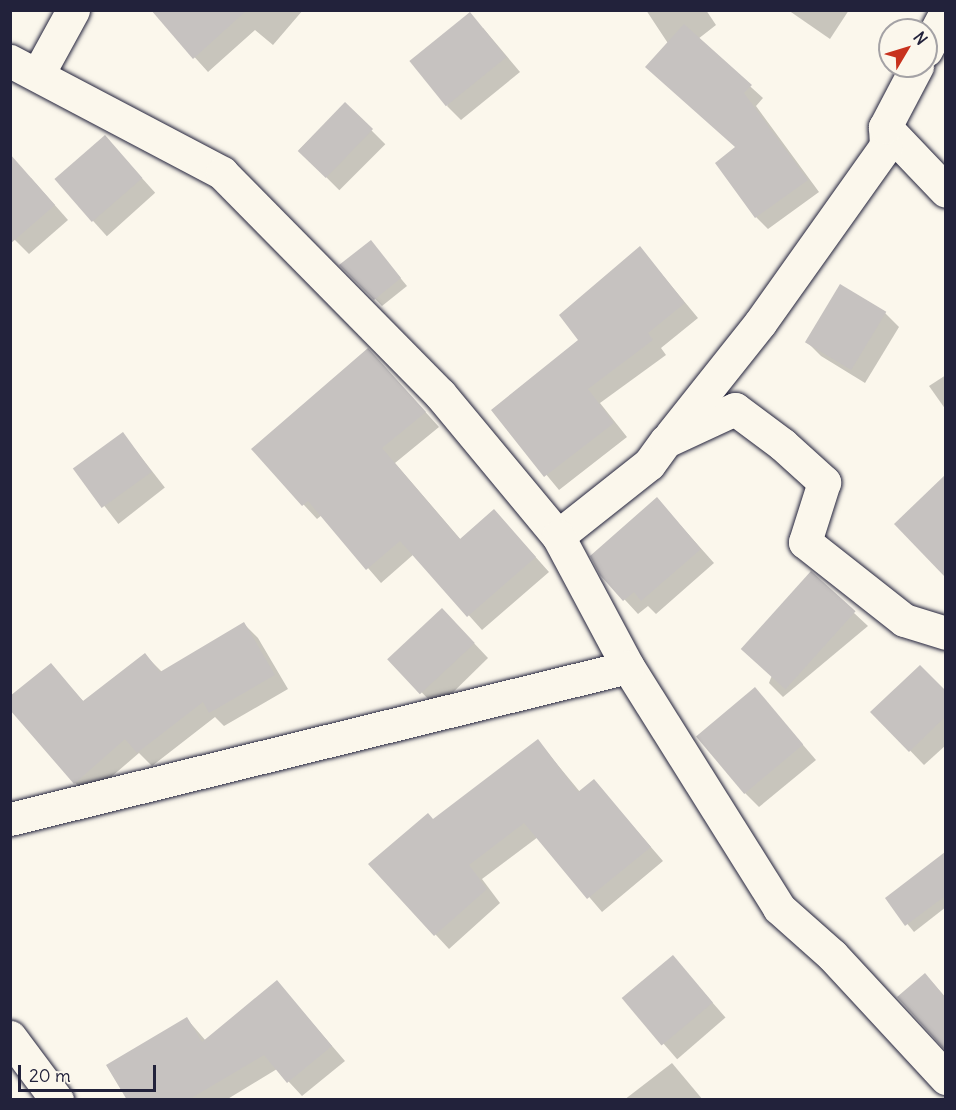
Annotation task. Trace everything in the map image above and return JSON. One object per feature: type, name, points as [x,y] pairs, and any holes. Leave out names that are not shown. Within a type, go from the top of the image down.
[{"type":"street","points":[[73,10],[24,68],[222,173],[440,394],[558,536],[628,667],[779,908],[832,955],[945,1078]]},
{"type":"street","points":[[938,26],[945,12]]},
{"type":"street","points":[[558,536],[649,464],[760,323],[886,146],[885,127],[911,78]]},
{"type":"street","points":[[885,127],[945,191]]},
{"type":"street","points":[[666,441],[735,408],[782,444],[824,482],[806,542],[903,620],[945,633]]},
{"type":"street","points":[[10,819],[628,667]]},
{"type":"street","points":[[10,1037],[57,1100]]},
{"type":"building","points":[[151,10],[247,10],[193,59]]},
{"type":"building","points":[[470,12],[507,57],[446,106],[409,61]]},
{"type":"building","points":[[684,24],[752,85],[744,93],[808,180],[755,218],[715,163],[735,147],[645,67]]},
{"type":"building","points":[[345,102],[373,129],[326,178],[298,151]]},
{"type":"building","points":[[105,135],[142,178],[92,222],[54,179]]},
{"type":"building","points":[[10,154],[55,205],[10,244]]},
{"type":"building","points":[[371,240],[401,278],[374,300],[339,265]]},
{"type":"building","points":[[640,246],[685,303],[648,333],[653,340],[588,389],[614,423],[544,477],[491,410],[578,340],[559,315]]},
{"type":"building","points":[[840,284],[886,312],[851,370],[805,342]]},
{"type":"building","points":[[368,348],[426,412],[382,448],[460,539],[494,509],[536,557],[467,617],[400,541],[366,570],[308,501],[302,506],[251,449]]},
{"type":"building","points":[[123,432],[152,472],[102,508],[73,468]]},
{"type":"building","points":[[945,475],[945,577],[894,524]]},
{"type":"building","points":[[657,497],[701,549],[641,601],[634,592],[623,601],[600,575],[590,556]]},
{"type":"building","points":[[811,571],[856,611],[785,689],[741,649]]},
{"type":"building","points":[[442,608],[475,643],[420,694],[387,659]]},
{"type":"building","points":[[244,622],[275,675],[209,713],[203,702],[137,753],[125,739],[74,784],[10,710],[10,696],[51,663],[83,701],[145,653],[160,672]]},
{"type":"building","points":[[920,665],[945,690],[945,717],[909,752],[870,712]]},
{"type":"building","points":[[755,687],[803,744],[744,794],[696,736]]},
{"type":"building","points":[[538,739],[578,792],[594,779],[651,847],[587,899],[524,823],[469,865],[487,889],[434,936],[368,864],[428,813],[433,819]]},
{"type":"building","points":[[945,852],[945,896],[905,926],[885,898]]},
{"type":"building","points":[[673,955],[713,1002],[662,1046],[622,998]]},
{"type":"building","points":[[925,973],[945,997],[945,1050],[897,997]]},
{"type":"building","points":[[277,980],[332,1046],[287,1083],[264,1055],[188,1100],[127,1100],[106,1065],[187,1017],[202,1042]]}]
